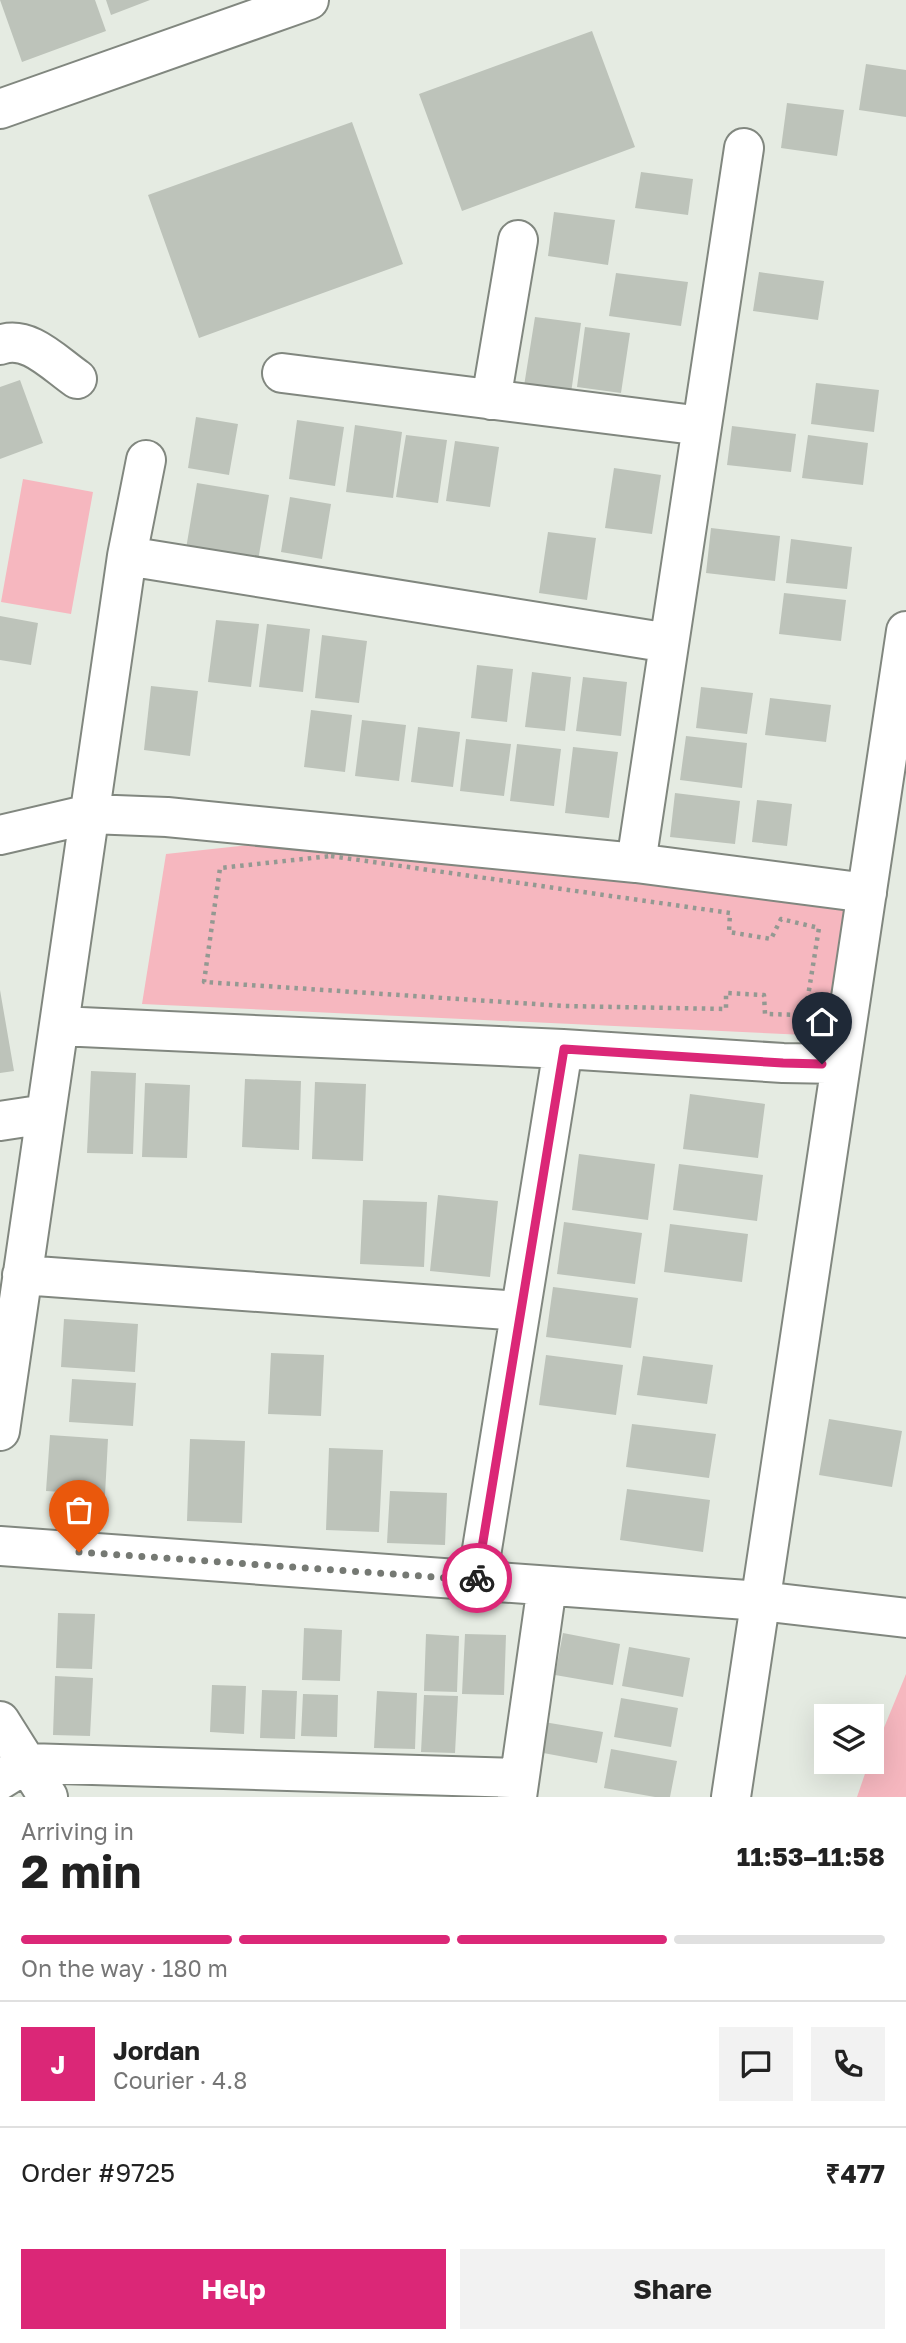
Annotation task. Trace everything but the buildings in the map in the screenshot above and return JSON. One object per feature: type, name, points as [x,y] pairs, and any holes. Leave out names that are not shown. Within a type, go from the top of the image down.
[{"type":"street","points":[[0,109],[309,0]]},
{"type":"street","points":[[636,863],[744,148]]},
{"type":"street","points":[[491,400],[518,240]]},
{"type":"street","points":[[0,345],[19,341],[32,347],[77,379]]},
{"type":"street","points":[[282,373],[702,426]]},
{"type":"street","points":[[0,1431],[127,556],[146,460]]},
{"type":"street","points":[[127,556],[669,643]]},
{"type":"street","points":[[731,1797],[906,631]]},
{"type":"street","points":[[0,835],[90,814],[167,817],[636,863],[866,893]]},
{"type":"street","points":[[59,1026],[841,1064]]},
{"type":"street","points":[[477,1580],[564,1049]]},
{"type":"street","points":[[0,1121],[46,1114]]},
{"type":"street","points":[[22,1275],[520,1311]]},
{"type":"street","points":[[0,1546],[761,1601],[906,1618]]},
{"type":"street","points":[[13,1771],[518,1788],[547,1586]]},
{"type":"street","points":[[0,1721],[13,1771],[47,1797]]},
{"type":"path","points":[[331,856],[730,913],[729,932],[771,939],[781,919],[818,928],[805,1015],[765,1014],[764,995],[739,993],[726,993],[726,1009],[564,1006],[204,982],[220,868],[331,856]]},
{"type":"shaded area","points":[[23,479],[93,492],[71,614],[1,602]]},
{"type":"shaded area","points":[[306,839],[847,908],[827,1036],[142,1004],[166,854]]},
{"type":"shaded area","points":[[906,1674],[906,1797],[857,1797],[865,1774],[884,1774],[884,1728]]},
{"type":"way so far","points":[[79,1552],[477,1578]]},
{"type":"route","points":[[477,1578],[564,1049],[822,1064]]}]
